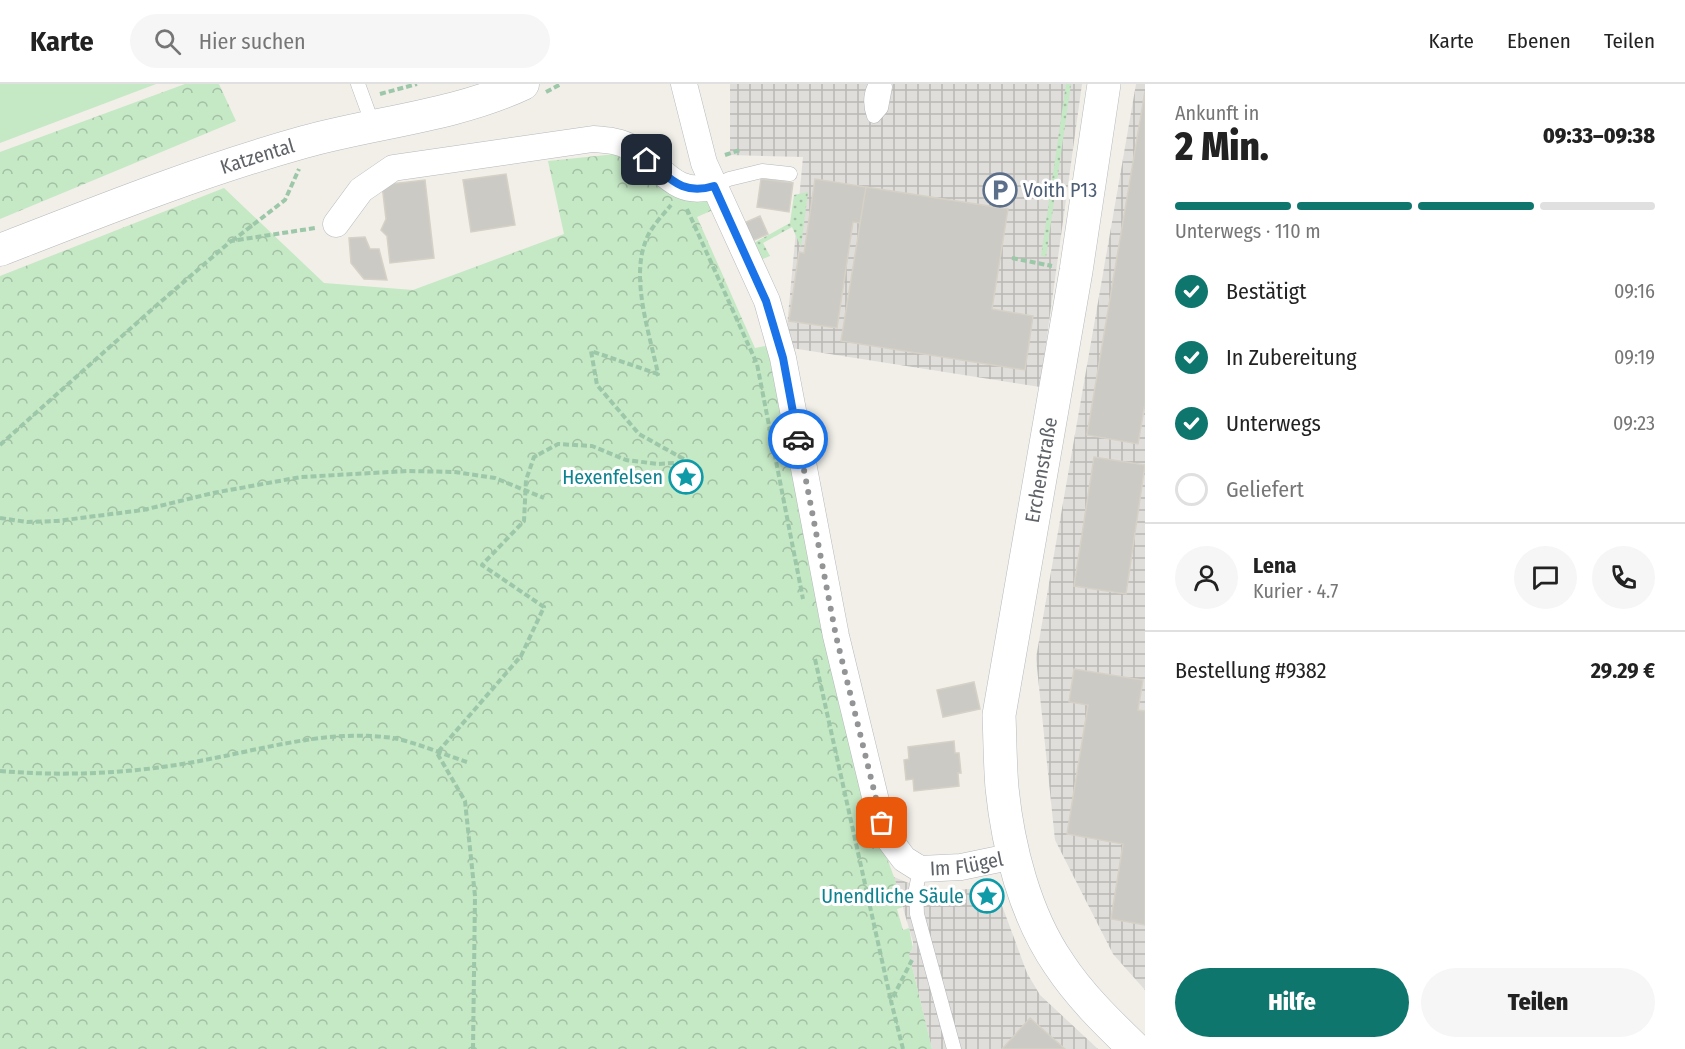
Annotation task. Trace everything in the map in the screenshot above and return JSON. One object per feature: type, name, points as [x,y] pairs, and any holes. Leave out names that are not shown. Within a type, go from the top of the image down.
[{"type":"main road","name":"Erchenstraße","points":[[1104,84],[1076,271],[999,715],[1002,789],[1014,856],[1036,922],[1058,963],[1088,1001],[1135,1049]]},
{"type":"street","name":"Katzental","points":[[0,250],[211,171],[306,141],[465,104],[523,84]]},
{"type":"street","name":"Im Flügel","points":[[684,84],[704,162],[766,301],[783,358],[836,636],[882,823],[896,851],[920,869],[961,867],[1014,856]]},
{"type":"street","points":[[336,224],[360,190],[393,168],[593,138],[614,140],[634,149],[671,181],[685,189],[703,189],[714,186]]},
{"type":"lane","points":[[358,84],[373,125]]},
{"type":"lane","points":[[876,84],[870,106],[874,116],[881,108],[884,84]]},
{"type":"lane","points":[[714,186],[729,179],[762,171],[790,174]]},
{"type":"lane","points":[[920,869],[915,902],[954,1049]]},
{"type":"path","points":[[0,444],[231,241],[285,200],[304,159]]},
{"type":"path","points":[[437,753],[521,656],[544,607],[482,565],[524,521],[526,480],[534,457],[558,444],[592,446],[626,460],[658,464],[689,462],[639,434],[597,385],[591,351],[658,374],[639,284],[645,242],[659,219],[685,189]]},
{"type":"path","points":[[685,189],[687,210],[757,364],[804,604]]},
{"type":"path","points":[[231,241],[336,224]]},
{"type":"path","points":[[1012,258],[1076,271]]},
{"type":"path","points":[[0,518],[27,522],[57,521],[143,510],[213,493],[301,477],[396,471],[455,471],[495,478],[544,498]]},
{"type":"path","points":[[813,649],[903,1049]]},
{"type":"path","points":[[0,771],[103,772],[181,764],[337,735],[394,739],[467,762]]},
{"type":"path","points":[[437,753],[465,801],[475,896],[473,1049]]},
{"type":"path","points":[[891,1001],[913,959],[926,949]]},
{"type":"shaded area","points":[[730,84],[1082,84],[1040,387],[785,347],[803,157],[730,155]]},
{"type":"shaded area","points":[[1136,84],[1145,84],[1145,990],[1113,954],[1055,840],[1036,658]]},
{"type":"shaded area","points":[[894,877],[923,889],[937,891],[984,888],[994,894],[1001,903],[1027,973],[1040,995],[1098,1049],[932,1049],[909,954],[913,948],[913,942]]},
{"type":"green space","points":[[0,84],[156,84],[0,143]]},
{"type":"green space","points":[[185,84],[219,84],[236,121],[0,219],[0,152]]},
{"type":"green space","points":[[1066,84],[1071,84],[1046,257],[1041,256]]},
{"type":"green space","points":[[616,154],[662,188],[707,195],[713,210],[697,217],[755,348],[771,345],[873,820],[903,907],[897,909],[903,930],[909,928],[913,948],[909,954],[932,1049],[0,1049],[0,276],[224,188],[324,283],[413,290],[564,234],[548,161]]},
{"type":"green space","points":[[808,192],[801,247],[792,227],[763,243],[770,256],[758,261],[752,244],[790,223],[794,195]]},
{"type":"building","points":[[1145,91],[1145,404],[1138,444],[1087,435]]},
{"type":"building","points":[[506,174],[515,225],[471,232],[463,180]]},
{"type":"building","points":[[761,179],[793,183],[789,212],[757,207]]},
{"type":"building","points":[[815,179],[866,187],[860,223],[853,222],[837,328],[789,321],[799,252],[804,253]]},
{"type":"building","points":[[425,180],[434,258],[390,263],[387,236],[381,230],[386,219],[382,185]]},
{"type":"building","points":[[866,187],[1008,209],[992,309],[1033,316],[1025,370],[841,341]]},
{"type":"building","points":[[760,216],[768,234],[750,242],[742,224]]},
{"type":"building","points":[[365,237],[370,249],[379,249],[387,280],[364,279],[351,263],[349,238]]},
{"type":"building","points":[[1094,457],[1145,465],[1126,594],[1074,586]]},
{"type":"building","points":[[1074,669],[1143,680],[1138,710],[1145,711],[1145,925],[1111,919],[1123,844],[1067,834],[1088,705],[1069,702]]},
{"type":"building","points":[[974,682],[980,709],[943,717],[937,690]]},
{"type":"building","points":[[954,741],[955,753],[959,753],[961,773],[958,773],[959,786],[914,791],[913,779],[906,780],[904,760],[909,759],[908,747]]},
{"type":"building","points":[[1030,1018],[1065,1049],[1002,1049]]},
{"type":"way so far","points":[[798,439],[836,636],[882,823]]},
{"type":"place","name":"Voith P13","points":[[1000,190]]},
{"type":"place","name":"Hexenfelsen","points":[[686,477]]},
{"type":"place","name":"Unendliche Säule","points":[[987,896]]},
{"type":"route","points":[[647,160],[671,181],[685,189],[703,189],[714,186],[766,301],[783,358],[798,439]]}]
